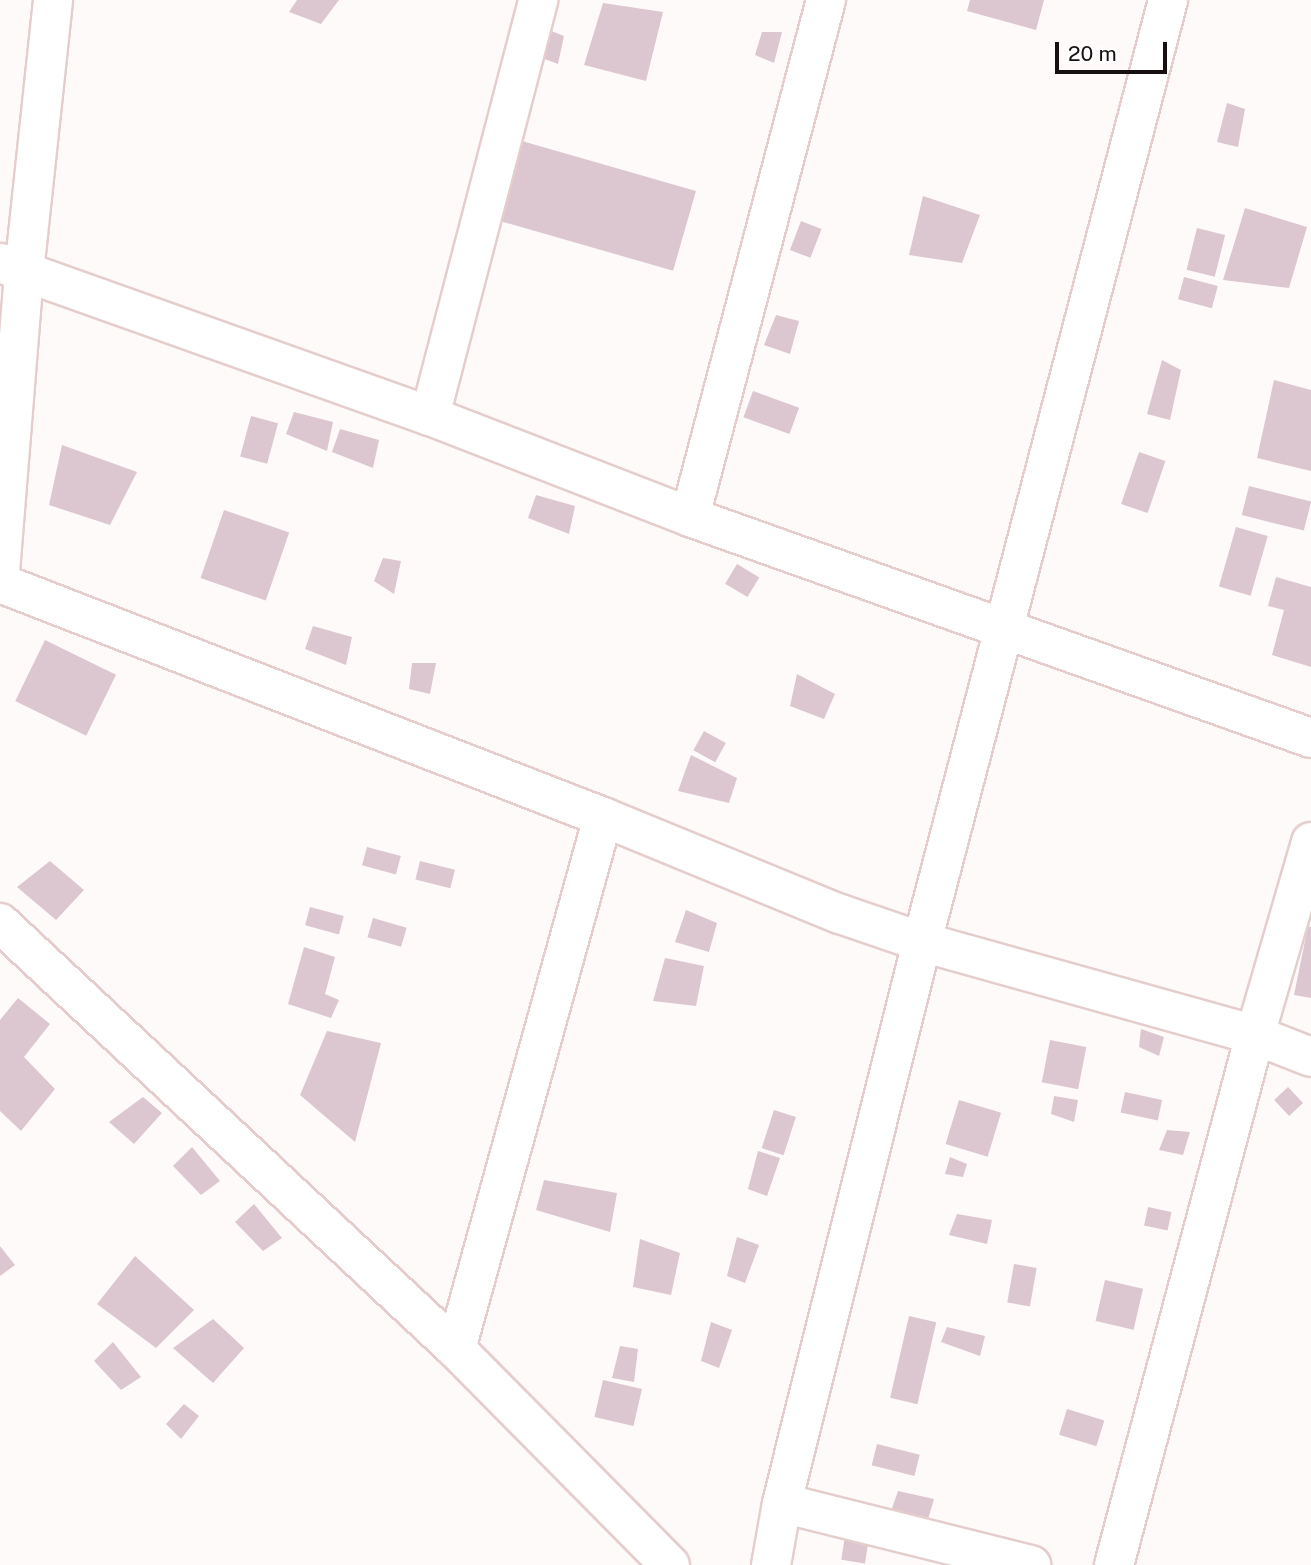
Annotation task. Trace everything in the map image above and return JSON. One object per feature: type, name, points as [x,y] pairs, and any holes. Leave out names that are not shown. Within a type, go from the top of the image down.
[{"type":"street","points":[[0,572],[12,268],[53,0]]},
{"type":"street","points":[[430,416],[538,0]]},
{"type":"street","points":[[690,517],[826,0]]},
{"type":"street","points":[[771,1565],[782,1503],[922,942],[1168,0]]},
{"type":"street","points":[[12,268],[430,416],[690,517],[1311,737]]},
{"type":"street","points":[[0,583],[603,817],[841,914],[922,942],[1255,1035],[1311,1057]]},
{"type":"street","points":[[456,1349],[603,817]]},
{"type":"street","points":[[1114,1565],[1255,1035],[1311,842]]},
{"type":"street","points":[[0,923],[456,1349],[670,1565]]},
{"type":"street","points":[[782,1503],[1031,1565]]},
{"type":"building","points":[[297,0],[339,0],[321,24],[289,12]]},
{"type":"building","points":[[970,0],[1044,0],[1036,30],[967,11]]},
{"type":"building","points":[[603,3],[663,12],[646,81],[584,65]]},
{"type":"building","points":[[549,30],[564,36],[558,64],[539,57]]},
{"type":"building","points":[[762,32],[782,32],[774,63],[755,55]]},
{"type":"building","points":[[1227,103],[1245,109],[1238,147],[1217,142]]},
{"type":"building","points":[[522,141],[696,191],[673,271],[499,221]]},
{"type":"building","points":[[923,196],[980,215],[962,263],[909,255]]},
{"type":"building","points":[[1245,208],[1307,227],[1289,288],[1223,280]]},
{"type":"building","points":[[801,221],[822,229],[810,258],[790,250]]},
{"type":"building","points":[[1197,228],[1225,235],[1215,277],[1187,270]]},
{"type":"building","points":[[1184,277],[1218,286],[1212,308],[1178,299]]},
{"type":"building","points":[[776,315],[799,321],[790,354],[764,345]]},
{"type":"building","points":[[1162,360],[1181,370],[1170,420],[1147,414]]},
{"type":"building","points":[[1274,380],[1311,390],[1311,471],[1257,458]]},
{"type":"building","points":[[753,391],[799,408],[789,434],[743,417]]},
{"type":"building","points":[[294,412],[333,422],[327,451],[286,434]]},
{"type":"building","points":[[251,416],[278,423],[267,464],[240,457]]},
{"type":"building","points":[[340,429],[379,440],[373,468],[332,452]]},
{"type":"building","points":[[62,445],[137,472],[110,525],[49,505]]},
{"type":"building","points":[[1139,452],[1165,461],[1148,513],[1121,504]]},
{"type":"building","points":[[1249,486],[1311,501],[1304,531],[1242,515]]},
{"type":"building","points":[[536,495],[575,506],[569,534],[528,518]]},
{"type":"building","points":[[224,510],[289,532],[266,601],[201,578]]},
{"type":"building","points":[[1236,527],[1268,536],[1251,596],[1219,587]]},
{"type":"building","points":[[383,558],[401,561],[394,594],[374,581]]},
{"type":"building","points":[[737,564],[759,577],[747,597],[725,584]]},
{"type":"building","points":[[1276,577],[1311,587],[1311,667],[1272,655],[1284,610],[1268,606]]},
{"type":"building","points":[[313,626],[352,637],[346,665],[305,649]]},
{"type":"building","points":[[45,640],[116,675],[86,736],[15,701]]},
{"type":"building","points":[[412,663],[436,663],[430,694],[409,689]]},
{"type":"building","points":[[797,674],[835,694],[824,719],[790,706]]},
{"type":"building","points":[[704,731],[726,743],[715,762],[693,750]]},
{"type":"building","points":[[691,755],[737,778],[729,803],[678,791]]},
{"type":"building","points":[[367,847],[401,856],[396,874],[362,865]]},
{"type":"building","points":[[50,861],[84,890],[56,920],[17,887]]},
{"type":"building","points":[[420,861],[455,870],[450,888],[415,879]]},
{"type":"building","points":[[310,907],[344,916],[339,934],[305,925]]},
{"type":"building","points":[[686,910],[717,923],[709,952],[675,942]]},
{"type":"building","points":[[373,918],[407,928],[401,947],[367,937]]},
{"type":"building","points":[[1308,926],[1311,927],[1311,998],[1294,995]]},
{"type":"building","points":[[304,947],[335,957],[325,994],[339,1000],[331,1018],[288,1004]]},
{"type":"building","points":[[665,958],[704,966],[696,1006],[653,1001]]},
{"type":"building","points":[[18,998],[50,1024],[24,1057],[55,1089],[21,1131],[0,1111],[0,1020]]},
{"type":"building","points":[[1141,1029],[1164,1037],[1159,1056],[1139,1047]]},
{"type":"building","points":[[327,1031],[381,1043],[355,1142],[300,1095]]},
{"type":"building","points":[[1050,1040],[1086,1047],[1078,1089],[1042,1082]]},
{"type":"building","points":[[1288,1087],[1303,1103],[1289,1116],[1274,1100]]},
{"type":"building","points":[[1125,1092],[1162,1100],[1158,1120],[1121,1113]]},
{"type":"building","points":[[1054,1096],[1078,1100],[1074,1122],[1051,1114]]},
{"type":"building","points":[[143,1097],[162,1113],[134,1144],[109,1122]]},
{"type":"building","points":[[959,1100],[1001,1113],[988,1157],[946,1144]]},
{"type":"building","points":[[774,1110],[796,1117],[784,1155],[762,1148]]},
{"type":"building","points":[[1167,1130],[1190,1132],[1183,1155],[1159,1150]]},
{"type":"building","points":[[192,1147],[220,1181],[201,1195],[173,1166]]},
{"type":"building","points":[[758,1151],[780,1158],[767,1196],[748,1189]]},
{"type":"building","points":[[950,1157],[967,1164],[963,1177],[945,1174]]},
{"type":"building","points":[[544,1180],[617,1193],[610,1232],[536,1210]]},
{"type":"building","points":[[254,1204],[282,1238],[263,1251],[235,1222]]},
{"type":"building","points":[[1148,1207],[1171,1212],[1168,1231],[1144,1226]]},
{"type":"building","points":[[957,1214],[992,1220],[987,1244],[949,1235]]},
{"type":"building","points":[[737,1237],[759,1245],[745,1283],[727,1276]]},
{"type":"building","points":[[640,1239],[680,1253],[671,1295],[633,1287]]},
{"type":"building","points":[[0,1246],[15,1265],[0,1276]]},
{"type":"building","points":[[135,1256],[194,1310],[156,1348],[97,1304]]},
{"type":"building","points":[[1014,1264],[1037,1268],[1030,1306],[1007,1302]]},
{"type":"building","points":[[1105,1280],[1143,1289],[1134,1330],[1096,1321]]},
{"type":"building","points":[[909,1316],[936,1322],[917,1404],[890,1398]]},
{"type":"building","points":[[213,1319],[244,1348],[213,1383],[173,1348]]},
{"type":"building","points":[[711,1322],[732,1330],[719,1368],[701,1361]]},
{"type":"building","points":[[947,1327],[985,1336],[980,1356],[941,1342]]},
{"type":"building","points":[[113,1342],[141,1377],[121,1390],[94,1361]]},
{"type":"building","points":[[620,1346],[638,1349],[634,1382],[612,1378]]},
{"type":"building","points":[[603,1380],[642,1389],[633,1426],[594,1417]]},
{"type":"building","points":[[184,1404],[199,1416],[181,1439],[166,1424]]},
{"type":"building","points":[[1067,1409],[1104,1420],[1096,1446],[1059,1435]]},
{"type":"building","points":[[877,1444],[920,1455],[914,1476],[872,1465]]},
{"type":"building","points":[[898,1491],[934,1499],[927,1523],[891,1511]]},
{"type":"building","points":[[845,1536],[869,1540],[865,1563],[841,1560]]}]
